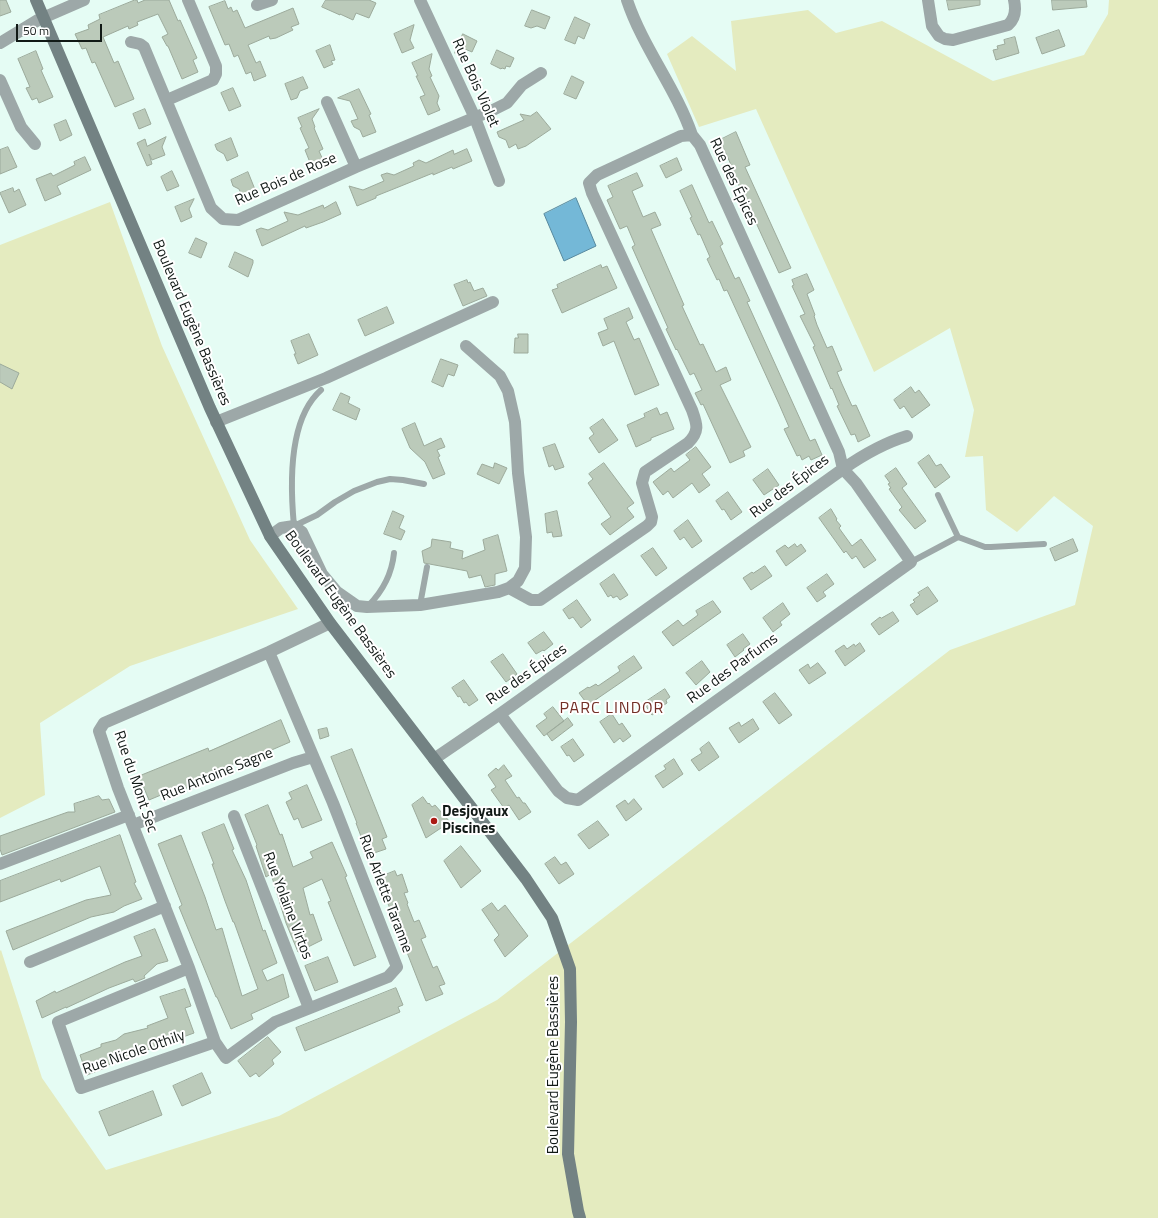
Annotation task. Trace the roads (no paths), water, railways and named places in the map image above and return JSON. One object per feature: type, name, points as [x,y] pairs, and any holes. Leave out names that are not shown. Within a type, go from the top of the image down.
[{"type":"street","name":"Boulevard Eugène Bassières","points":[[36,0],[216,422],[270,536],[330,623],[526,879],[552,918],[570,969],[571,1022],[568,1154],[580,1218]]},
{"type":"street","points":[[0,43],[43,18],[84,0]]},
{"type":"street","points":[[167,100],[213,80],[216,74],[216,66],[188,0]]},
{"type":"street","points":[[257,5],[272,0]]},
{"type":"street","name":"Rue Bois Violet","points":[[420,0],[475,118],[499,181]]},
{"type":"street","points":[[928,0],[932,26],[939,36],[949,40],[1008,25],[1012,22],[1014,16],[1014,0]]},
{"type":"street","points":[[628,1],[642,35],[669,83],[692,135]]},
{"type":"street","name":"Rue Bois de Rose","points":[[131,42],[140,44],[144,47],[211,208],[223,220],[238,220],[356,167],[475,118],[507,103],[522,85],[541,73]]},
{"type":"street","points":[[0,80],[21,127],[35,144]]},
{"type":"street","points":[[327,102],[356,167]]},
{"type":"street","name":"Rue des Épices","points":[[434,759],[500,714],[843,469],[839,452],[700,145],[692,135],[681,136],[597,175],[589,183],[592,193],[692,410],[696,421],[697,431],[688,443],[645,472],[642,483],[652,517],[651,522],[647,526],[540,600],[531,600],[509,588]]},
{"type":"street","points":[[216,422],[326,378],[493,302]]},
{"type":"street","points":[[270,536],[281,528],[294,526],[302,532],[322,574],[337,592],[357,606],[420,605],[498,592],[509,588],[518,580],[525,568],[526,537],[518,473],[515,422],[508,391],[500,376],[466,346]]},
{"type":"street","points":[[907,436],[858,459],[843,469],[856,483],[911,562]]},
{"type":"street","name":"Rue des Parfums","points":[[500,714],[558,791],[567,798],[578,800],[911,562]]},
{"type":"street","name":"Rue du Mont Sec","points":[[226,1058],[215,1042],[189,968],[118,788],[99,730],[104,723],[269,652],[330,623]]},
{"type":"street","name":"Rue Arlette Taranne","points":[[226,1058],[275,1022],[388,977],[397,967],[313,757],[269,652]]},
{"type":"street","name":"Rue Antoine Sagne","points":[[0,864],[313,757]]},
{"type":"street","name":"Rue Yolaine Virtos","points":[[234,816],[309,1008]]},
{"type":"street","points":[[30,962],[165,906]]},
{"type":"street","name":"Rue Nicole Othily","points":[[189,968],[58,1022],[81,1088],[215,1042]]},
{"type":"lane","points":[[322,390],[310,402],[300,422],[292,469],[294,526],[317,515],[354,491],[376,482],[390,479],[424,484]]},
{"type":"lane","points":[[938,495],[958,538]]},
{"type":"lane","points":[[911,562],[958,538],[985,547],[1044,544]]},
{"type":"lane","points":[[367,607],[377,597],[382,588],[393,562],[394,553]]},
{"type":"lane","points":[[420,605],[427,567]]},
{"type":"water","points":[[576,198],[596,246],[564,261],[544,214]]},
{"type":"place","name":"Desjoyaux Piscines","points":[[434,821]]},
{"type":"district","name":"PARC LINDOR","points":[[612,709]]}]
